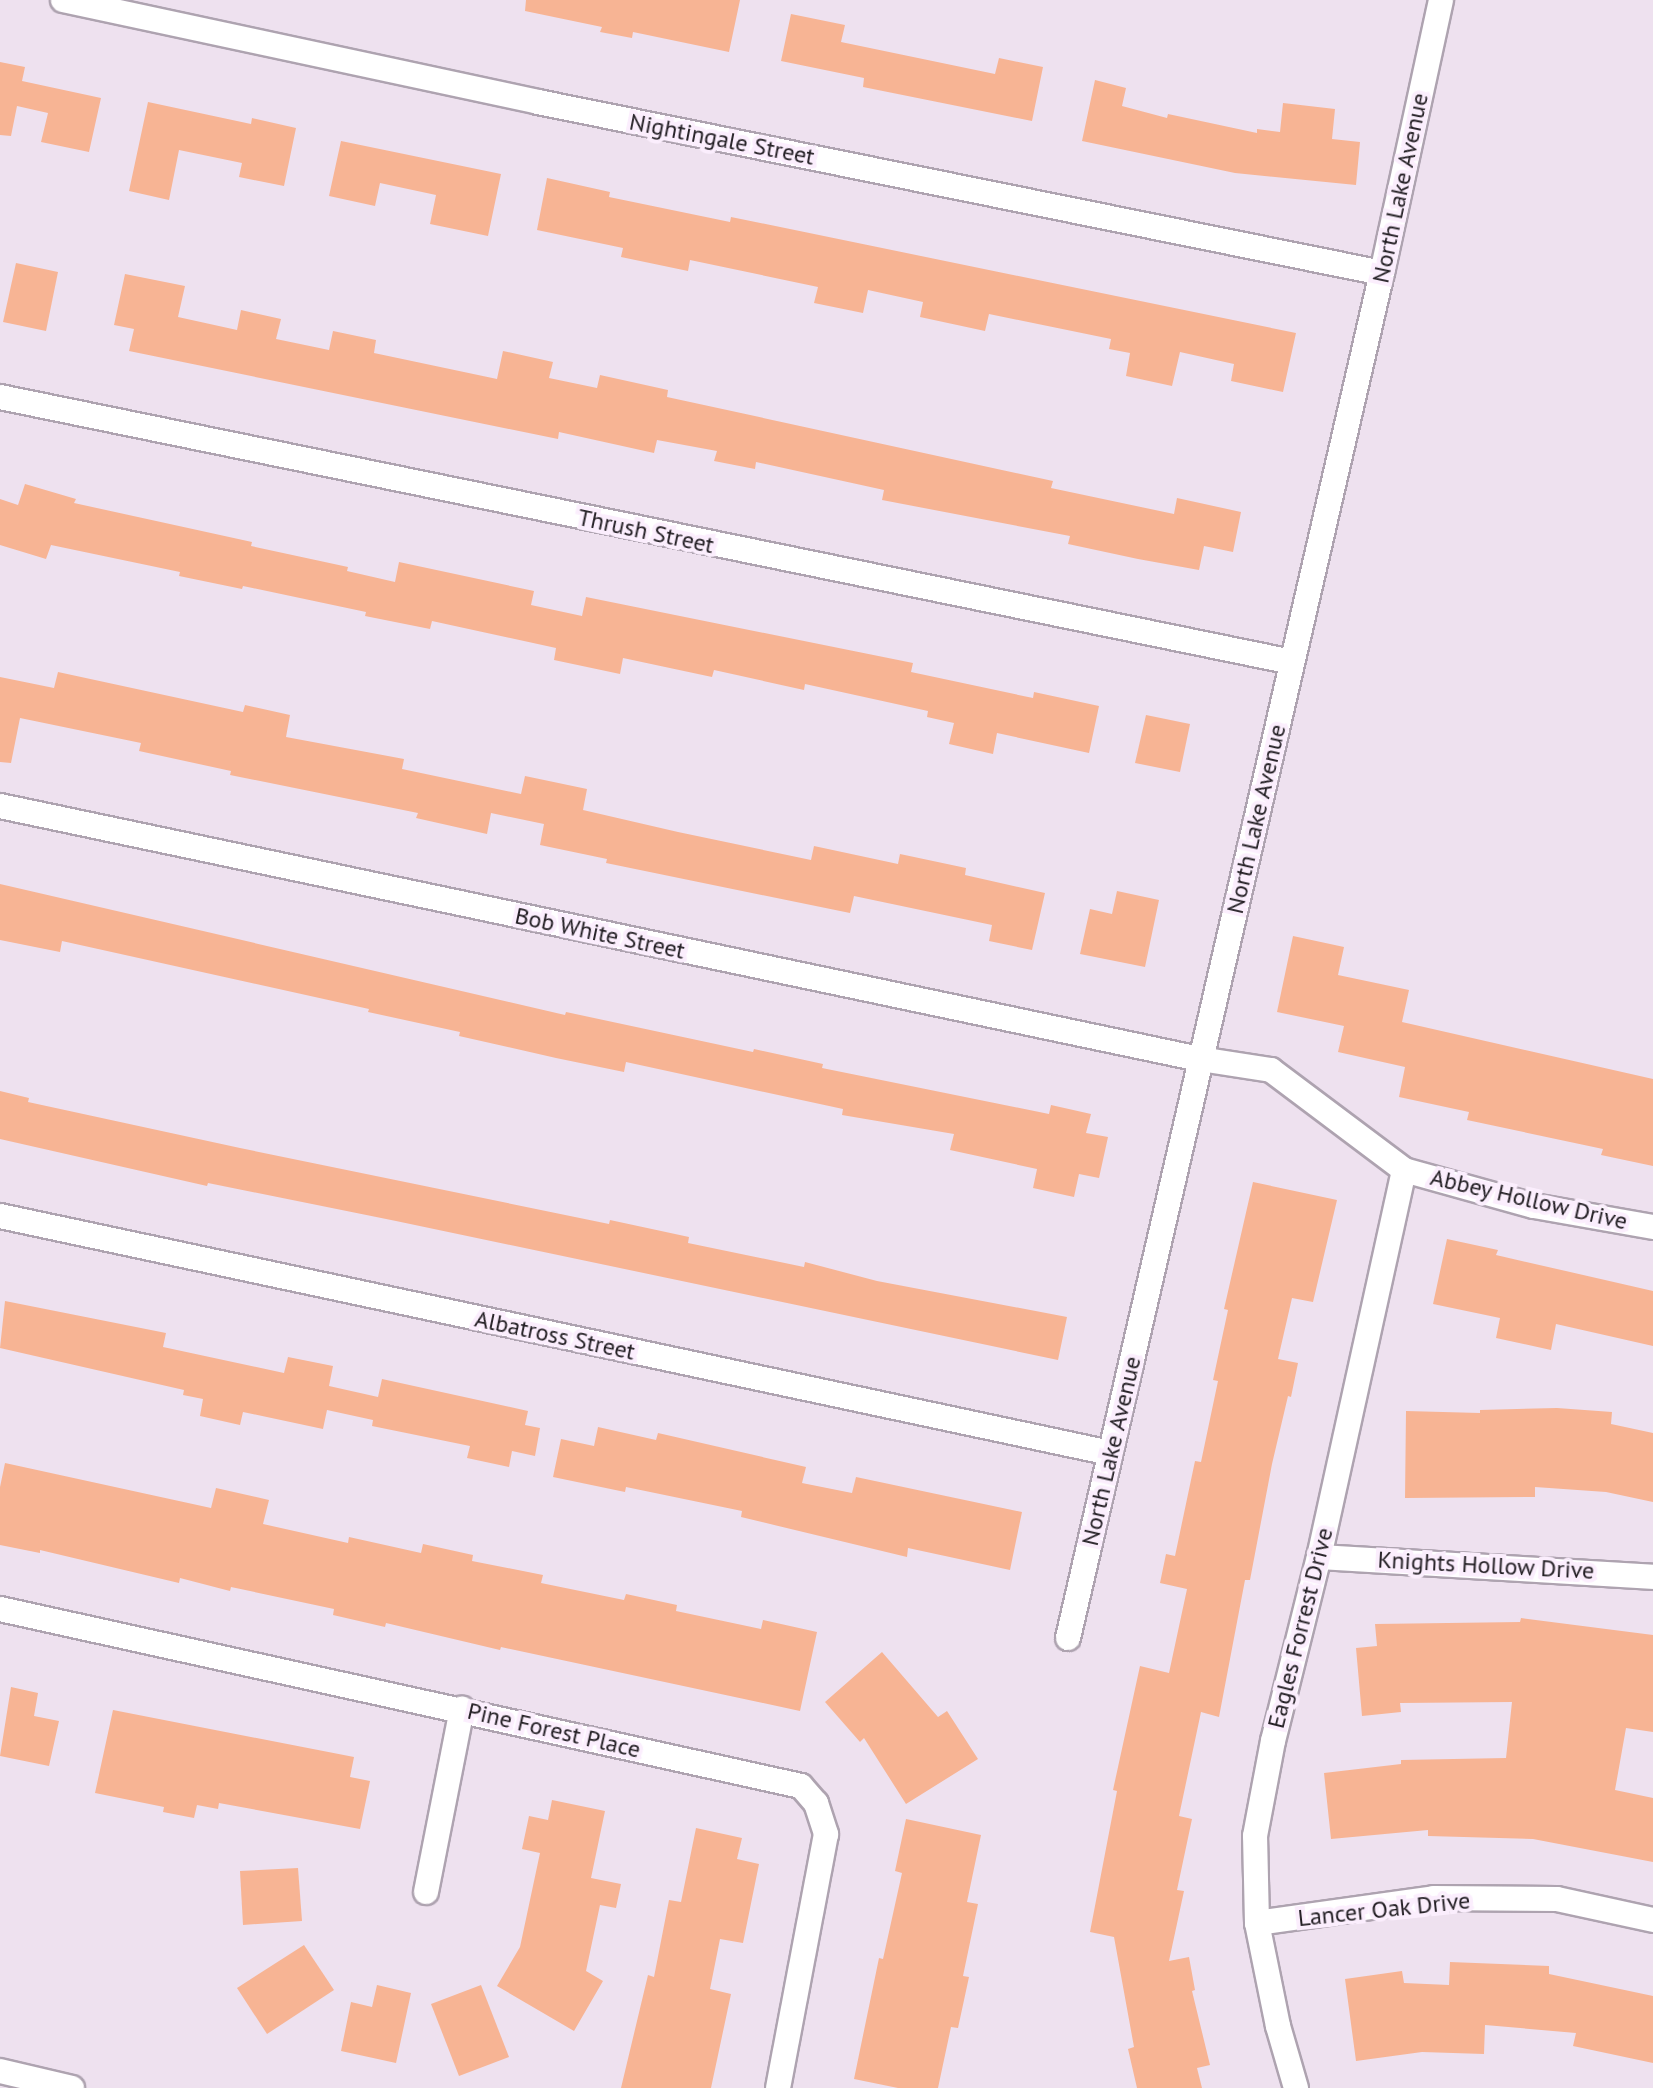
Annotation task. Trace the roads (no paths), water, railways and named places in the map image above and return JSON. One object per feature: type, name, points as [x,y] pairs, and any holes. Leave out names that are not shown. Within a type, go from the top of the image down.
[{"type":"street","name":"Nightingale Street","points":[[63,0],[538,102],[1382,273]]},
{"type":"street","name":"North Lake Avenue","points":[[1068,1638],[1382,273],[1441,0]]},
{"type":"street","name":"Thrush Street","points":[[0,397],[1292,662]]},
{"type":"street","name":"Bob White Street","points":[[0,806],[1200,1059]]},
{"type":"street","name":"Abbey Hollow Drive","points":[[1200,1059],[1271,1070],[1404,1170],[1534,1206],[1653,1227]]},
{"type":"street","name":"Eagles Forrest Drive","points":[[1296,2088],[1278,2026],[1257,1923],[1255,1836],[1273,1741],[1319,1557],[1404,1170]]},
{"type":"street","name":"Albatross Street","points":[[0,1216],[1110,1453]]},
{"type":"street","name":"Knights Hollow Drive","points":[[1319,1557],[1633,1573],[1653,1577]]},
{"type":"street","name":"Pine Forest Place","points":[[0,1609],[801,1786],[816,1803],[826,1834],[778,2088]]},
{"type":"street","points":[[426,1892],[462,1709]]},
{"type":"street","name":"Lancer Oak Drive","points":[[1257,1923],[1434,1898],[1557,1899],[1653,1920]]},
{"type":"street","points":[[0,2071],[72,2088]]}]
